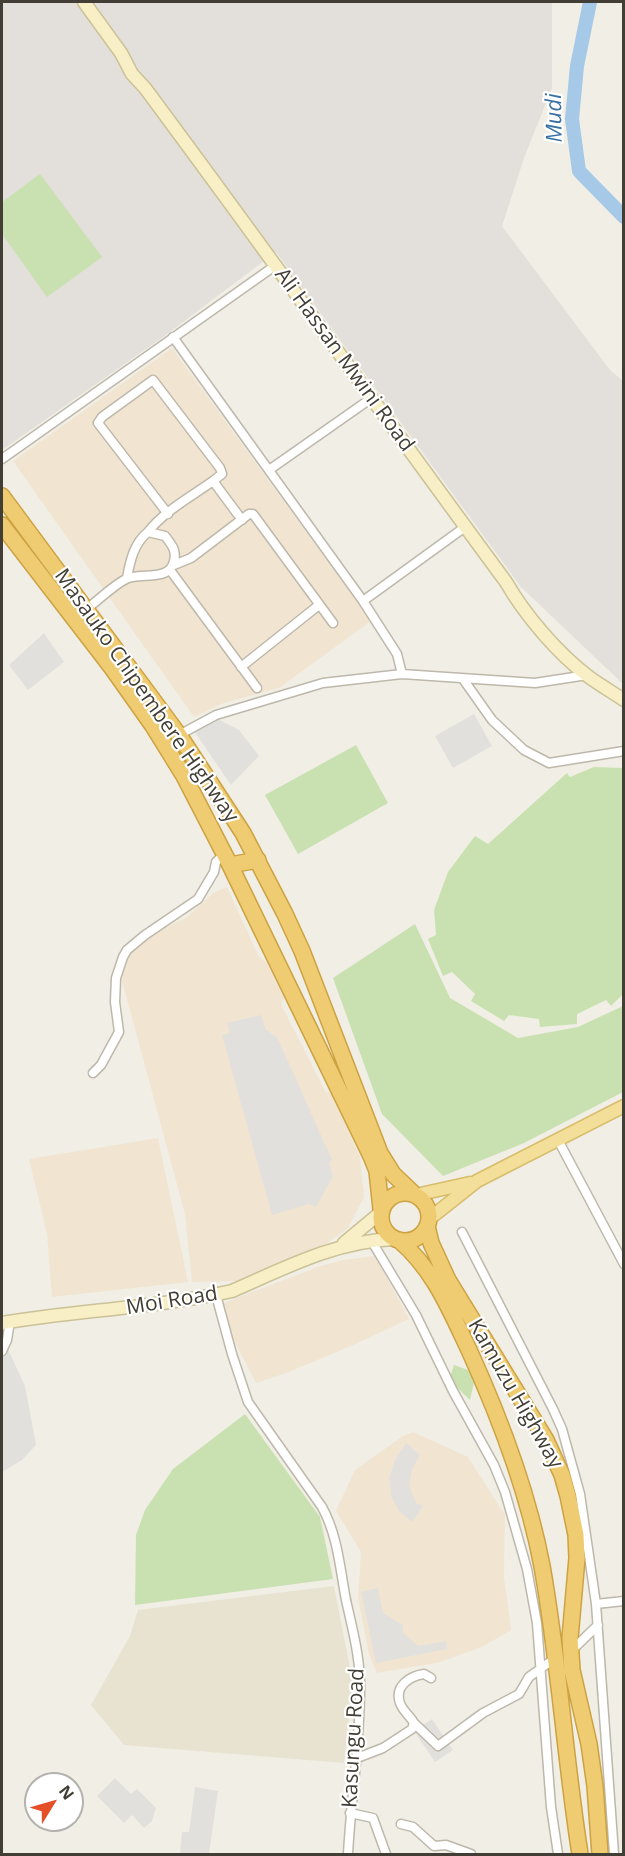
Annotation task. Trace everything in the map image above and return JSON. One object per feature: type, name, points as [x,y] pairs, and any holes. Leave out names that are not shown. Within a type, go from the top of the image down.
[{"type":"highway","name":"Masauko Chipembere Highway","points":[[2,496],[179,735],[219,794],[258,860],[302,951],[380,1153],[393,1174],[415,1195]]},
{"type":"highway","name":"Masauko Chipembere Highway","points":[[2,525],[138,704],[184,776],[371,1156],[377,1171],[381,1211]]},
{"type":"highway","points":[[227,860],[258,860]]},
{"type":"highway","points":[[406,1192],[423,1201],[428,1209],[428,1222],[416,1238],[408,1241],[397,1240],[383,1228],[381,1211],[391,1196],[406,1192]]},
{"type":"highway","name":"Kamuzu Highway","points":[[428,1222],[431,1243],[448,1280],[546,1440],[562,1475],[573,1517],[577,1546],[570,1652],[589,1744],[600,1854]]},
{"type":"highway","name":"Kamuzu Highway","points":[[397,1240],[419,1258],[436,1281],[484,1382],[521,1485],[541,1564],[580,1854]]},
{"type":"main road","name":"Ali Hassan Mwini Road","points":[[84,2],[121,53],[132,74],[145,88],[276,265],[369,398],[393,427],[516,599],[557,647],[587,675],[624,700]]},
{"type":"main road","points":[[428,1222],[477,1181],[624,1106]]},
{"type":"main road","points":[[415,1195],[477,1181]]},
{"type":"main road","points":[[335,1248],[361,1231],[381,1211]]},
{"type":"main road","points":[[335,1248],[371,1240],[397,1240]]},
{"type":"main road","name":"Moi Road","points":[[6,1322],[127,1309],[216,1295],[232,1291],[335,1248]]},
{"type":"street","points":[[2,459],[276,265]]},
{"type":"street","points":[[173,337],[363,602],[397,654],[402,674]]},
{"type":"street","points":[[127,578],[136,545],[154,524],[168,514],[213,481],[222,474],[220,468],[153,380],[102,417],[98,423],[168,514]]},
{"type":"street","points":[[269,470],[369,398]]},
{"type":"street","points":[[213,481],[242,520]]},
{"type":"street","points":[[85,610],[127,578],[161,574],[191,558],[249,513],[256,515],[333,623]]},
{"type":"street","points":[[363,602],[465,527]]},
{"type":"street","points":[[148,532],[165,536],[174,548],[172,567],[257,688]]},
{"type":"street","points":[[241,667],[319,605]]},
{"type":"street","points":[[179,735],[216,715],[323,683],[402,674],[535,683],[587,675]]},
{"type":"street","points":[[463,679],[492,720],[524,750],[549,763],[624,751]]},
{"type":"street","points":[[93,1073],[101,1065],[119,1032],[115,1002],[116,978],[127,950],[198,899],[214,872],[216,862],[227,860]]},
{"type":"street","points":[[558,1140],[624,1264]]},
{"type":"street","points":[[462,1232],[562,1429],[580,1494],[598,1625],[614,1854]]},
{"type":"street","points":[[371,1240],[416,1315],[453,1391],[494,1465],[505,1492],[527,1569],[537,1623],[551,1807],[558,1854]]},
{"type":"street","name":"Kasungu Road","points":[[216,1295],[248,1402],[322,1507],[342,1569],[357,1649],[360,1680],[357,1758],[350,1813],[348,1854]]},
{"type":"street","points":[[2,1351],[7,1340],[6,1322]]},
{"type":"street","points":[[596,1604],[624,1601]]},
{"type":"street","points":[[431,1678],[424,1674],[409,1678],[401,1688],[400,1704],[414,1723],[438,1746],[483,1713],[519,1694],[529,1677],[555,1658],[570,1652],[598,1625]]},
{"type":"street","points":[[357,1758],[394,1742],[407,1734],[414,1723]]},
{"type":"street","points":[[350,1813],[373,1818],[386,1854]]},
{"type":"street","points":[[400,1824],[413,1827],[434,1846],[446,1845],[471,1854]]},
{"type":"shaded area","points":[[2,2],[552,2],[552,88],[524,158],[502,226],[610,370],[623,381],[623,684],[521,587],[276,252],[163,337],[2,450]]},
{"type":"shaded area","points":[[172,348],[371,621],[279,688],[221,704],[194,717],[13,461]]},
{"type":"shaded area","points":[[44,633],[64,662],[28,690],[9,665]]},
{"type":"shaded area","points":[[474,714],[492,746],[453,768],[435,736]]},
{"type":"shaded area","points":[[216,718],[239,730],[259,756],[231,785],[194,731]]},
{"type":"shaded area","points":[[227,887],[259,957],[267,963],[284,998],[281,1004],[326,1093],[330,1092],[360,1157],[364,1197],[348,1228],[309,1253],[291,1258],[264,1273],[238,1281],[192,1282],[185,1214],[121,977],[131,952],[147,937],[187,917],[213,893]]},
{"type":"shaded area","points":[[261,1015],[266,1030],[277,1037],[332,1160],[329,1163],[333,1176],[316,1207],[309,1204],[272,1215],[222,1035],[230,1033],[227,1023]]},
{"type":"shaded area","points":[[158,1138],[188,1282],[52,1297],[47,1234],[29,1159]]},
{"type":"shaded area","points":[[375,1256],[409,1319],[351,1346],[256,1383],[230,1333],[221,1304],[318,1267],[343,1260]]},
{"type":"shaded area","points":[[7,1347],[25,1386],[36,1445],[22,1460],[2,1472],[2,1349]]},
{"type":"shaded area","points":[[413,1432],[468,1457],[505,1515],[504,1577],[511,1630],[482,1647],[437,1663],[377,1673],[369,1654],[358,1598],[361,1552],[336,1511],[355,1470],[403,1436]]},
{"type":"shaded area","points":[[406,1443],[420,1455],[412,1469],[409,1486],[416,1503],[423,1506],[412,1522],[399,1511],[391,1496],[389,1478],[395,1460]]},
{"type":"shaded area","points":[[334,1586],[353,1683],[344,1763],[124,1745],[91,1705],[130,1636],[138,1610]]},
{"type":"shaded area","points":[[378,1588],[383,1613],[403,1625],[403,1633],[418,1646],[446,1641],[447,1649],[376,1663],[361,1592]]},
{"type":"shaded area","points":[[432,1719],[453,1750],[435,1762],[414,1731]]},
{"type":"shaded area","points":[[115,1778],[131,1794],[137,1789],[156,1808],[152,1821],[144,1828],[132,1815],[124,1823],[97,1796]]},
{"type":"shaded area","points":[[195,1787],[218,1791],[209,1854],[180,1854],[182,1832],[189,1832]]},
{"type":"green space","points":[[40,174],[102,257],[47,297],[2,234],[2,202]]},
{"type":"green space","points":[[356,745],[388,803],[298,854],[265,795]]},
{"type":"green space","points":[[594,767],[623,768],[623,994],[611,1006],[606,1000],[577,1014],[577,1024],[540,1027],[539,1019],[509,1015],[504,1021],[471,1001],[475,994],[452,972],[443,976],[428,939],[436,935],[434,910],[448,872],[475,836],[488,844],[567,773],[570,777]]},
{"type":"green space","points":[[415,924],[450,998],[518,1038],[578,1027],[623,1006],[623,1092],[524,1143],[443,1176],[382,1114],[333,978]]},
{"type":"green space","points":[[454,1365],[468,1370],[475,1378],[470,1400],[449,1380]]},
{"type":"green space","points":[[245,1414],[320,1517],[333,1579],[135,1605],[136,1535],[145,1510],[173,1469]]},
{"type":"waterway","name":"Mudi","points":[[590,2],[577,66],[572,119],[579,171],[624,217]]}]
